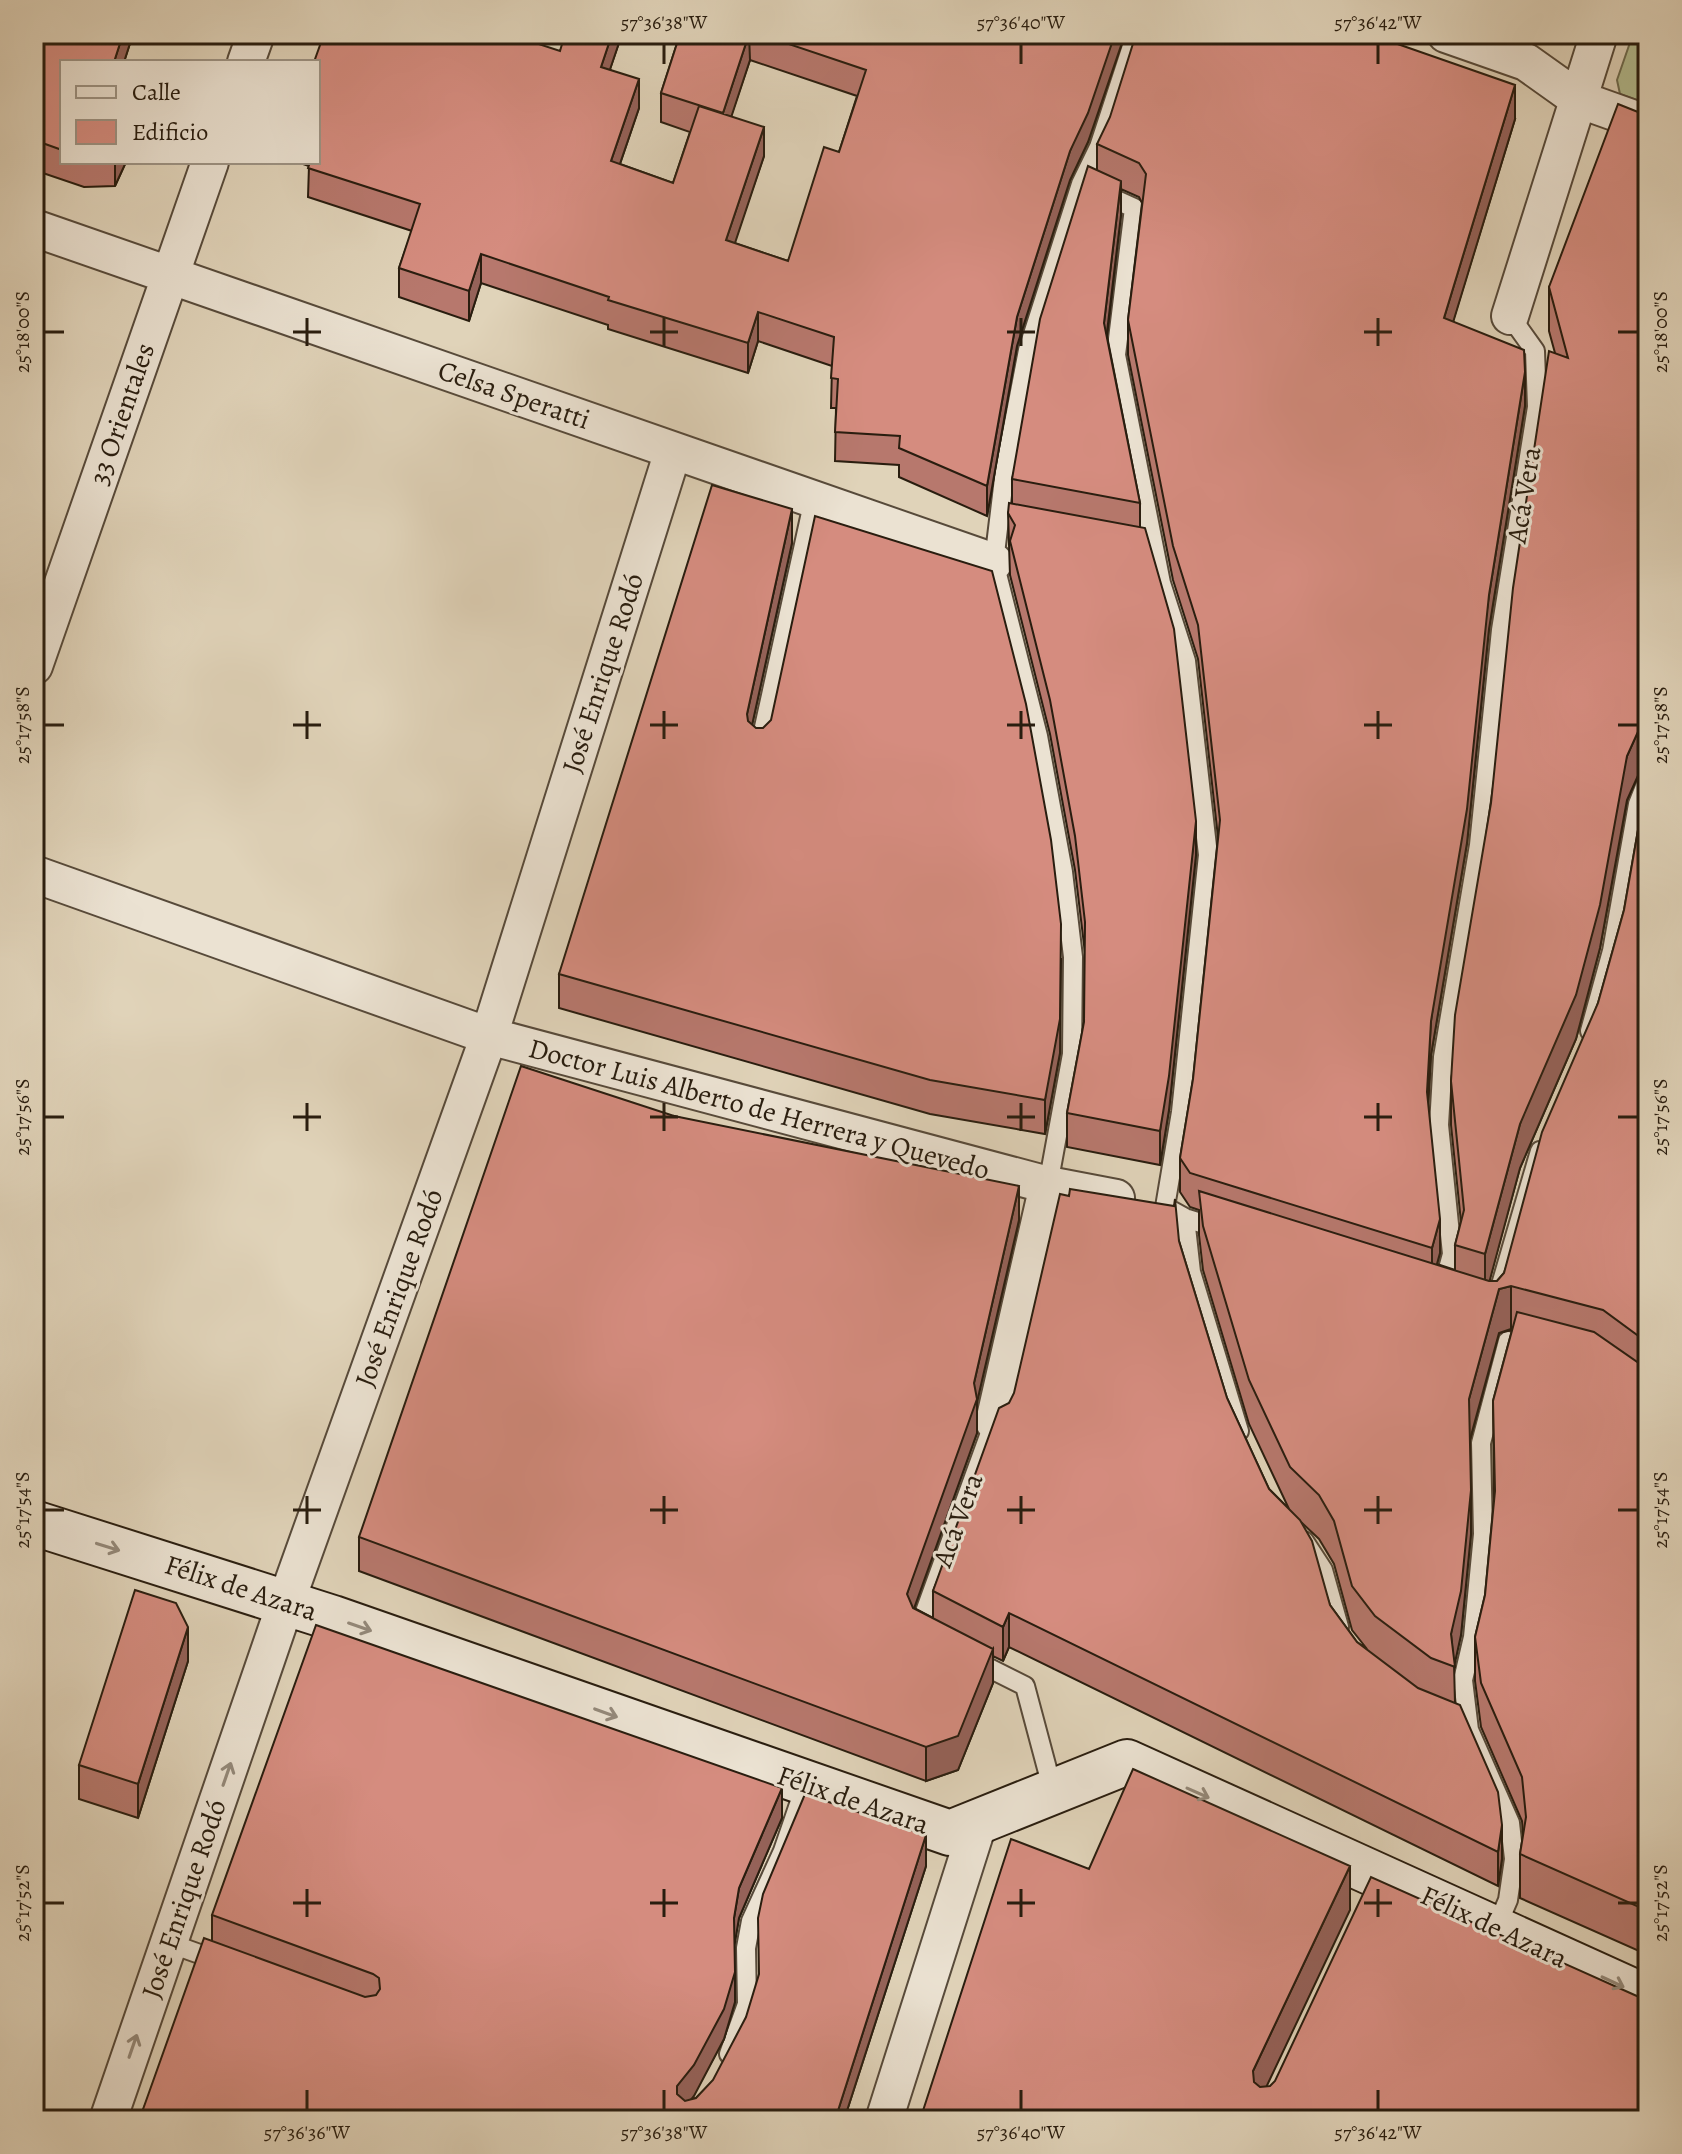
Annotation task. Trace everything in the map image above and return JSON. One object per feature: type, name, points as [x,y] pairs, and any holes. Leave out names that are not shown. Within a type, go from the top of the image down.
[{"type":"street","points":[[247,60],[256,34]]},
{"type":"street","points":[[1446,34],[1526,62],[1578,99],[1648,124]]},
{"type":"street","name":"Acá Vera","points":[[1510,316],[1599,34]]},
{"type":"street","name":"33 Orientales","points":[[34,666],[209,164]]},
{"type":"street","name":"Celsa Speratti","points":[[34,228],[994,562]]},
{"type":"street","name":"José Enrique Rodó","points":[[108,2120],[286,1602],[489,1036],[673,451]]},
{"type":"street","name":"Doctor Luis Alberto de Herrera y Quevedo","points":[[34,874],[489,1036],[1048,1185],[1175,1213]]},
{"type":"street","name":"Acá Vera","points":[[994,1422],[1048,1185]]},
{"type":"street","name":"Félix de Azara","points":[[34,1523],[286,1602],[950,1833],[1127,1762],[1648,1998]]},
{"type":"street","points":[[884,2120],[979,1821]]},
{"type":"lane","points":[[1048,1185],[1072,1054],[1073,957],[1063,872],[1038,736],[994,562],[1007,524],[1005,470],[1028,350],[1081,184],[1099,147],[1136,34]]},
{"type":"lane","points":[[1081,184],[1134,208],[1116,355],[1147,550],[1186,661],[1208,855],[1181,1112],[1175,1213],[1238,1428],[1250,1454]]},
{"type":"lane","name":"Acá Vera","points":[[1440,1297],[1452,1254],[1439,1125],[1441,1084],[1479,845],[1501,630],[1537,407],[1535,351],[1510,316]]},
{"type":"lane","points":[[759,751],[814,499]]},
{"type":"lane","points":[[1587,1043],[1612,951],[1638,804],[1648,779]]},
{"type":"lane","points":[[1493,1313],[1531,1172],[1547,1133]]},
{"type":"lane","name":"Doctor Luis Alberto de Herrera y Quevedo","points":[[1175,1213],[1243,1236]]},
{"type":"lane","points":[[1496,1928],[1508,1900],[1514,1859],[1510,1823],[1462,1727],[1463,1680],[1473,1637],[1483,1534],[1481,1443],[1508,1341],[1546,1351]]},
{"type":"lane","name":"Acá Vera","points":[[994,1422],[918,1631],[1025,1686],[1053,1791]]},
{"type":"lane","points":[[1292,1529],[1310,1547],[1323,1570],[1330,1603],[1349,1646]]},
{"type":"lane","points":[[719,2072],[735,2044],[747,2004],[746,1948],[751,1921],[783,1851],[806,1784]]},
{"type":"lane","points":[[169,1943],[243,1970]]},
{"type":"green space","points":[[1633,34],[1648,34],[1648,104],[1620,94],[1617,80]]},
{"type":"building","points":[[34,34],[123,34],[115,60],[60,60],[60,149],[34,140]]},
{"type":"building","points":[[324,34],[508,34],[560,51],[565,34],[612,34],[601,67],[639,79],[611,161],[673,183],[699,106],[764,127],[726,240],[788,261],[824,147],[839,152],[866,70],[759,34],[1115,34],[1088,113],[1070,151],[1017,317],[987,486],[899,448],[900,436],[835,432],[838,379],[831,378],[834,337],[758,312],[748,343],[608,300],[609,297],[481,254],[469,291],[399,268],[420,204],[308,168],[309,164],[320,164],[320,60],[315,60]]},
{"type":"building","points":[[680,34],[749,34],[723,113],[661,93]]},
{"type":"building","points":[[1136,34],[1369,34],[1515,85],[1444,318],[1524,350],[1525,372],[1489,595],[1467,809],[1431,1021],[1427,1092],[1440,1219],[1432,1248],[1190,1173],[1180,1158],[1193,1079],[1220,820],[1198,625],[1173,546],[1128,320],[1146,174],[1139,163],[1097,144],[1110,117]]},
{"type":"building","points":[[1618,104],[1648,116],[1648,725],[1641,725],[1627,756],[1600,905],[1576,995],[1520,1124],[1485,1254],[1455,1245],[1464,1210],[1451,1081],[1455,1015],[1491,803],[1513,588],[1549,351],[1568,358],[1549,287]]},
{"type":"building","points":[[1088,166],[1121,181],[1104,323],[1140,503],[1012,479],[1040,319]]},
{"type":"building","points":[[712,485],[792,509],[747,714],[748,721],[756,728],[763,728],[771,720],[815,516],[992,571],[1026,704],[1051,840],[1061,924],[1060,1019],[1045,1100],[930,1080],[559,974]]},
{"type":"building","points":[[1009,503],[1145,528],[1174,629],[1196,821],[1169,1076],[1160,1131],[1067,1113],[1084,1022],[1085,922],[1075,836],[1050,700],[1010,541],[1015,525],[1008,513]]},
{"type":"building","points":[[1648,773],[1648,1343],[1603,1310],[1511,1286],[1499,1289],[1469,1399],[1471,1490],[1461,1591],[1451,1634],[1455,1667],[1431,1658],[1375,1616],[1352,1586],[1334,1521],[1319,1495],[1290,1467],[1249,1380],[1203,1226],[1199,1191],[1497,1281],[1504,1273],[1542,1132],[1598,1003],[1624,910]]},
{"type":"building","points":[[521,1066],[674,1116],[1019,1186],[974,1383],[977,1399],[907,1594],[913,1608],[993,1649],[958,1736],[926,1747],[359,1537]]},
{"type":"building","points":[[1070,1189],[1174,1206],[1175,1199],[1179,1241],[1227,1398],[1269,1489],[1300,1520],[1312,1541],[1330,1605],[1357,1642],[1418,1688],[1460,1705],[1498,1792],[1502,1825],[1498,1852],[1009,1613],[1003,1627],[933,1591],[999,1408],[1009,1403],[1014,1393],[1060,1194],[1069,1196]]},
{"type":"building","points":[[1517,1312],[1594,1332],[1648,1367],[1648,1911],[1520,1854],[1526,1817],[1522,1777],[1481,1683],[1475,1637],[1485,1595],[1495,1491],[1493,1401]]},
{"type":"building","points":[[135,1590],[176,1603],[188,1627],[138,1784],[79,1765]]},
{"type":"building","points":[[316,1625],[782,1788],[739,1888],[734,1918],[735,1972],[724,2009],[694,2065],[677,2086],[677,2094],[685,2101],[696,2098],[713,2080],[746,2017],[759,1974],[758,1918],[763,1894],[805,1794],[926,1835],[835,2120],[161,2120],[141,2115],[204,1938],[365,1997],[376,1995],[380,1989],[379,1978],[373,1974],[212,1915]]},
{"type":"building","points":[[1133,1769],[1350,1866],[1253,2071],[1254,2082],[1260,2087],[1270,2086],[1275,2081],[1371,1877],[1648,2001],[1648,2120],[920,2120],[1011,1839],[1089,1869]]}]
